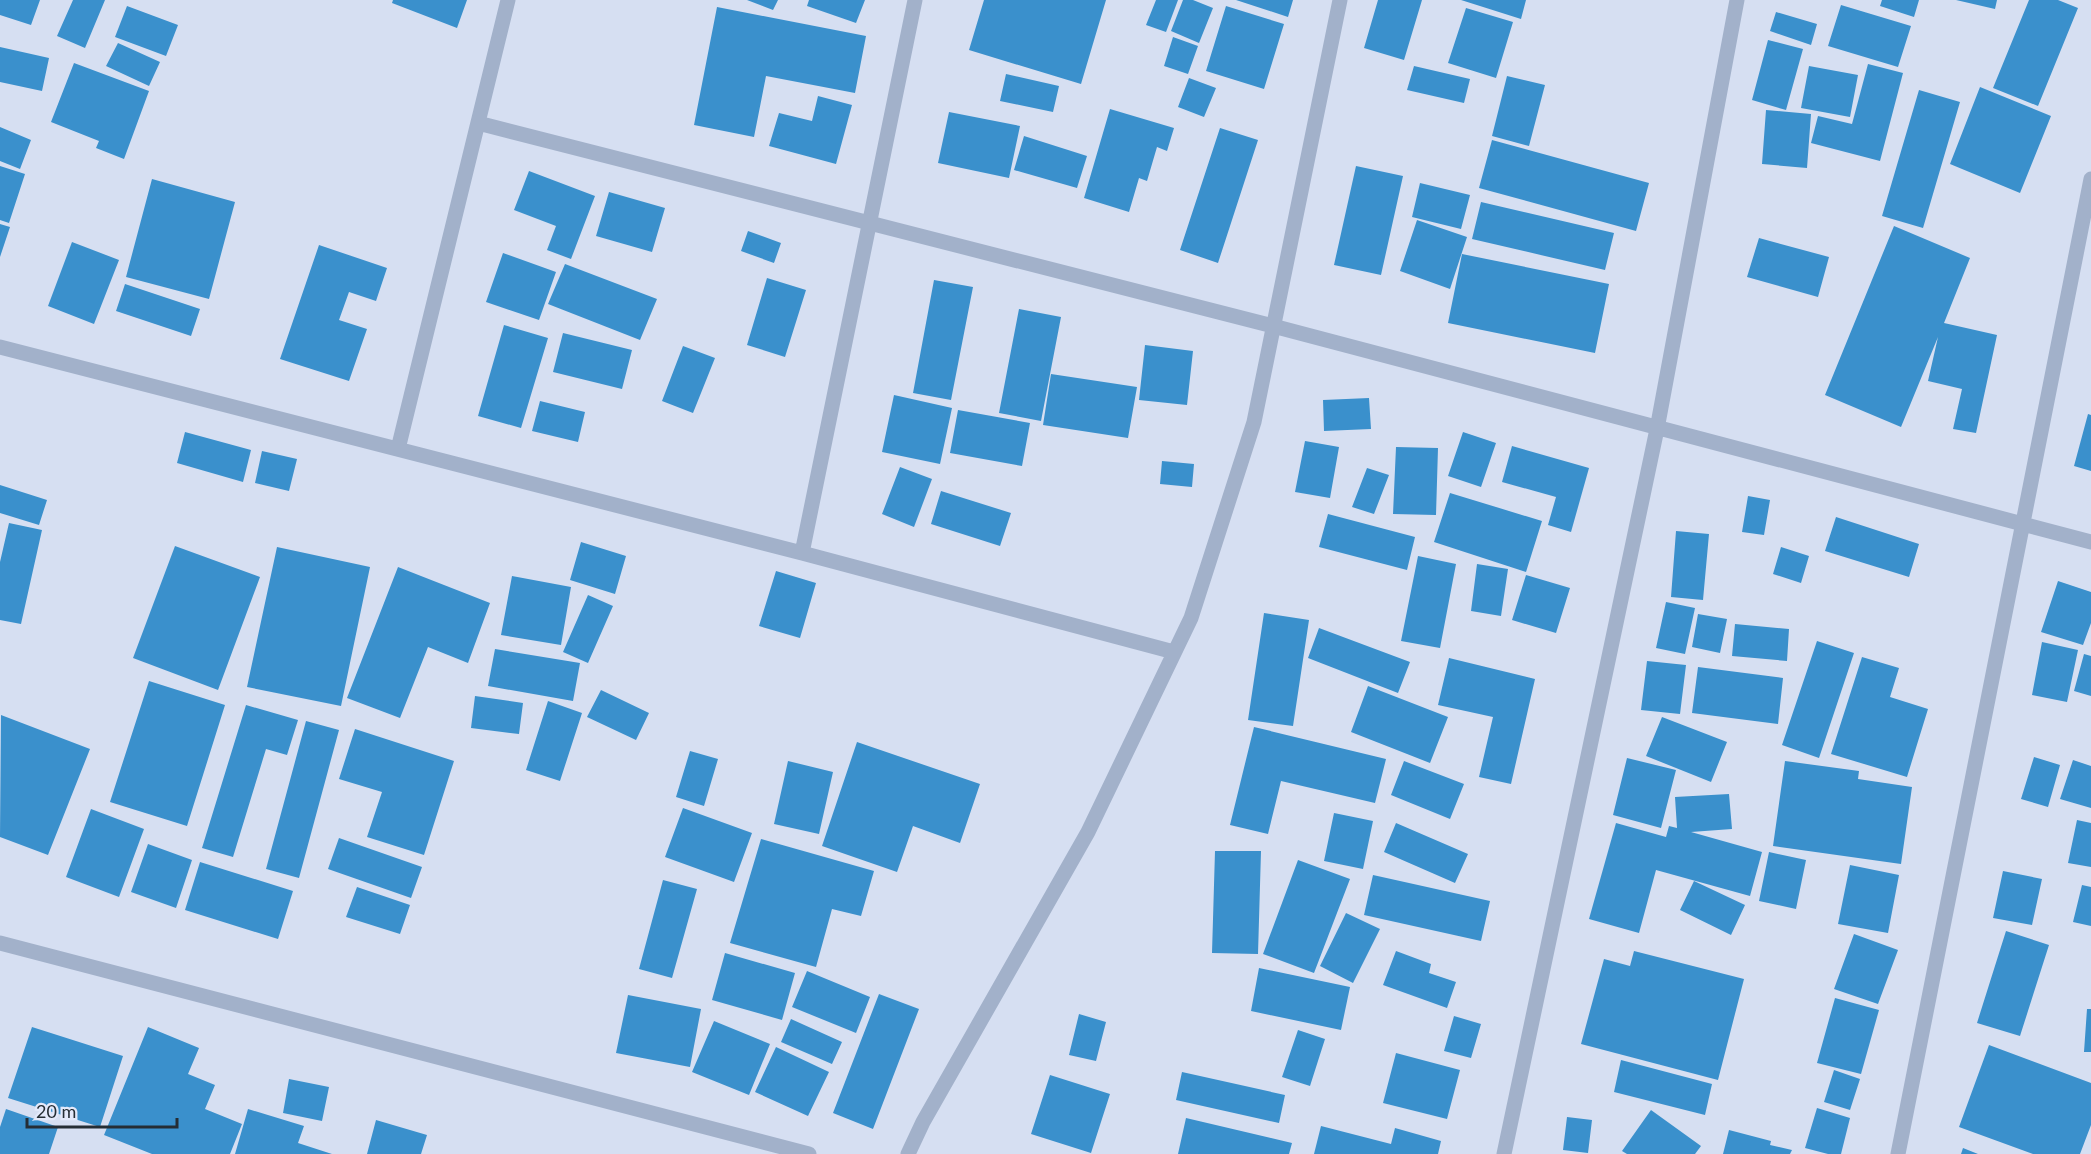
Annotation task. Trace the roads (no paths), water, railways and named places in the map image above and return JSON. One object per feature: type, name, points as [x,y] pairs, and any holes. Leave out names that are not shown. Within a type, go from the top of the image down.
[{"type":"street","points":[[398,449],[508,0]]},
{"type":"street","points":[[802,553],[915,0]]},
{"type":"street","points":[[908,1154],[923,1122],[1088,832],[1191,618],[1254,422],[1340,0]]},
{"type":"street","points":[[1504,1154],[1657,429],[1737,0]]},
{"type":"street","points":[[478,123],[1274,326],[2091,542]]},
{"type":"street","points":[[1898,1154],[2091,179]]},
{"type":"street","points":[[0,348],[802,553],[1174,652]]},
{"type":"street","points":[[0,943],[809,1154]]}]
